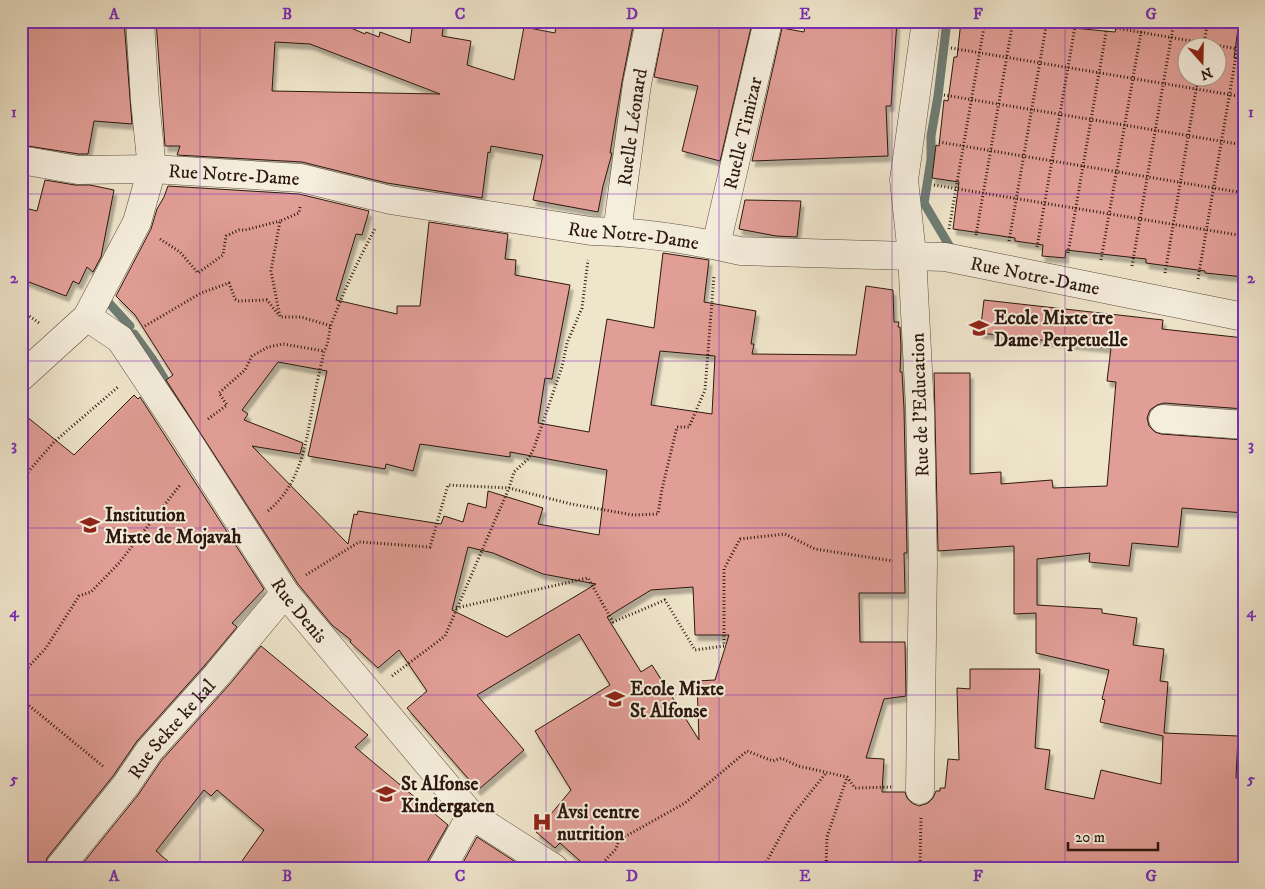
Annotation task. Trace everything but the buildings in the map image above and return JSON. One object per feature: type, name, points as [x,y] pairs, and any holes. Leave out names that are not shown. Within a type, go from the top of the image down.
[{"type":"street","points":[[21,377],[87,318],[137,222],[152,170],[144,101],[140,21]]},
{"type":"street","name":"Ruelle Léonard","points":[[604,232],[650,21]]},
{"type":"street","name":"Ruelle Timizar","points":[[716,245],[768,21]]},
{"type":"street","name":"Rue de l'Education","points":[[920,790],[923,562],[920,408],[912,255],[904,180],[925,32]]},
{"type":"street","name":"Rue Notre-Dame","points":[[21,160],[78,170],[152,170],[302,178],[390,200],[604,232],[716,245],[740,251],[945,257],[1244,317]]},
{"type":"street","name":"Rue Denis","points":[[87,318],[120,339],[203,464],[285,593],[471,816],[554,868]]},
{"type":"street","points":[[1162,418],[1244,425]]},
{"type":"street","name":"Rue Sekte ke kal","points":[[59,868],[126,785],[149,751],[285,593]]},
{"type":"street","points":[[442,868],[471,816]]},
{"type":"path","points":[[945,257],[985,21]]},
{"type":"path","points":[[971,262],[1013,21]]},
{"type":"path","points":[[1004,269],[1047,21]]},
{"type":"path","points":[[1032,275],[1076,21],[1178,39]]},
{"type":"path","points":[[1064,281],[1108,21]]},
{"type":"path","points":[[1097,287],[1142,21]]},
{"type":"path","points":[[1127,294],[1174,21]]},
{"type":"path","points":[[1205,38],[1208,21]]},
{"type":"path","points":[[1193,307],[1242,21]]},
{"type":"path","points":[[925,32],[980,54],[1244,97]]},
{"type":"path","points":[[1228,48],[1244,50]]},
{"type":"path","points":[[917,90],[1244,145]]},
{"type":"path","points":[[1160,300],[1196,90]]},
{"type":"path","points":[[910,136],[1244,192]]},
{"type":"path","points":[[137,222],[180,252],[198,274],[223,255],[226,236],[240,230],[280,221],[299,213],[302,178]]},
{"type":"path","points":[[904,180],[1244,236]]},
{"type":"path","points":[[244,530],[275,505],[286,492],[300,466],[306,446],[314,397],[324,351],[328,345],[331,326],[368,242],[390,200]]},
{"type":"path","points":[[280,221],[271,271],[280,317]]},
{"type":"path","points":[[370,694],[445,636],[509,488],[514,472],[529,458],[534,448],[562,367],[567,343],[582,308],[604,232]]},
{"type":"path","points":[[285,593],[296,582],[359,542],[430,547],[448,486],[509,488],[571,504],[633,515],[658,514],[677,427],[688,427],[705,390],[716,245]]},
{"type":"path","points":[[120,339],[201,293],[229,283],[238,301],[267,300],[280,317]]},
{"type":"path","points":[[280,317],[302,317],[331,326]]},
{"type":"path","points":[[184,435],[227,405],[219,393],[244,370],[252,356],[268,347],[283,344],[324,351]]},
{"type":"path","points":[[21,480],[54,442],[139,368]]},
{"type":"path","points":[[21,676],[46,648],[79,596],[91,592],[113,569],[184,480],[203,464]]},
{"type":"path","points":[[456,608],[588,578],[613,622],[665,600],[696,650],[724,646],[724,568],[740,539],[785,534],[815,548],[901,563],[923,562]]},
{"type":"path","points":[[21,698],[126,785]]},
{"type":"path","points":[[598,868],[616,850],[619,840],[685,802],[746,750],[773,762],[781,758],[798,766],[848,777],[855,788],[908,787],[920,790],[922,836],[920,868]]},
{"type":"path","points":[[763,868],[791,818],[826,772]]},
{"type":"path","points":[[826,868],[827,837],[848,777]]},
{"type":"waterway","points":[[21,43],[23,21]]},
{"type":"waterway","points":[[947,21],[931,136],[931,160],[924,203],[953,252]]},
{"type":"waterway","points":[[109,303],[130,326]]},
{"type":"waterway","points":[[134,334],[153,360],[188,418]]},
{"type":"place","name":"Ecole Mixte tre Dame Perpetuelle","points":[[979,328]]},
{"type":"place","name":"Institution Mixte de Mojavah","points":[[90,525]]},
{"type":"place","name":"Ecole Mixte St Alfonse","points":[[615,699]]},
{"type":"place","name":"St Alfonse Kindergaten","points":[[386,794]]},
{"type":"place","name":"Avsi centre nutrition","points":[[542,822]]}]
